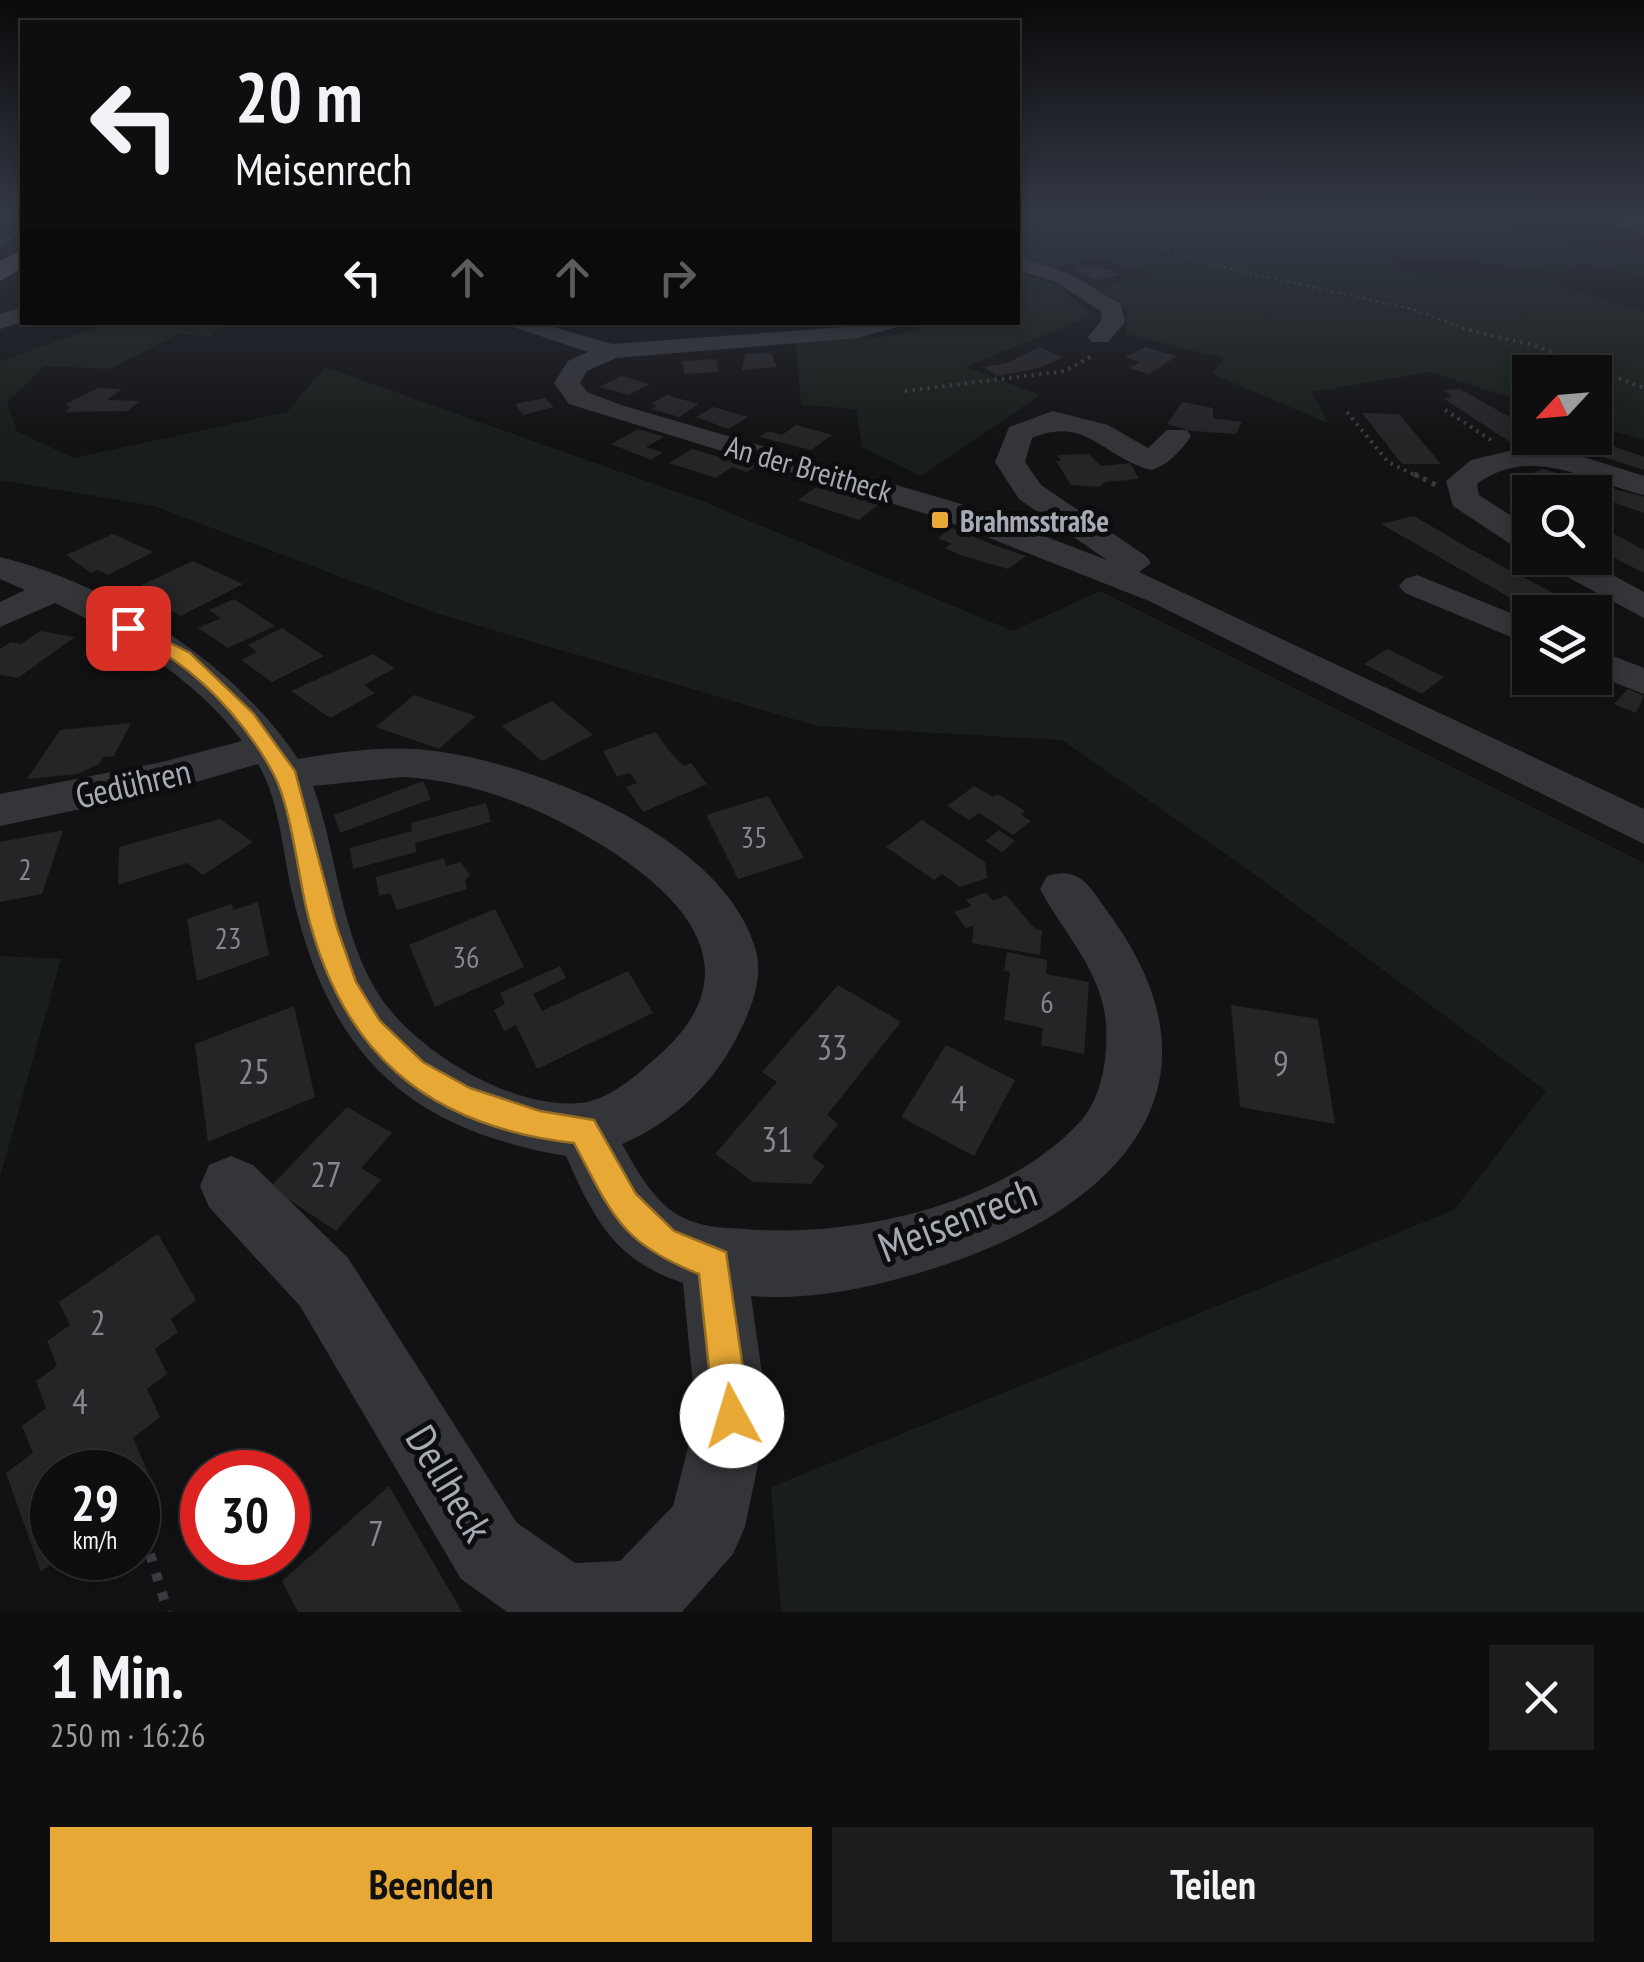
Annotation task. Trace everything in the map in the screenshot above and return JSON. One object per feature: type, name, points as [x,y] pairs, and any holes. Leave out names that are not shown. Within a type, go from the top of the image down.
[{"type":"street","points":[[1080,289],[1113,309],[1114,322],[1100,337]]},
{"type":"street","points":[[520,325],[611,350]]},
{"type":"street","name":"An der Breitheck","points":[[889,325],[858,331],[611,350],[577,366],[567,382],[578,398],[946,510],[1162,593],[1644,828]]},
{"type":"street","points":[[1162,593],[1126,555],[1030,492],[1010,462],[1019,434],[1053,419],[1098,431],[1151,461],[1177,436]]},
{"type":"street","points":[[1512,454],[1478,464],[1460,481],[1464,499],[1512,530]]},
{"type":"street","points":[[1520,455],[1572,462],[1644,486]]},
{"type":"street","points":[[0,567],[54,590],[183,657],[245,717],[276,762],[344,986],[370,1030],[413,1071],[461,1098],[540,1125],[584,1130]]},
{"type":"street","points":[[1587,575],[1644,608]]},
{"type":"street","points":[[1417,586],[1512,626]]},
{"type":"street","points":[[0,616],[54,590]]},
{"type":"street","points":[[1612,668],[1644,682]]},
{"type":"street","name":"Gedühren","points":[[0,810],[162,778],[276,762],[386,762],[485,774],[554,799],[618,834],[683,880],[711,909],[730,948],[731,982],[720,1018],[699,1052],[668,1085],[630,1110],[584,1130]]},
{"type":"street","name":"Meisenrech","points":[[584,1130],[625,1205],[663,1244],[714,1264],[768,1265],[861,1256],[944,1233],[1018,1205],[1071,1172],[1102,1141],[1128,1090],[1131,1006],[1116,970],[1064,889]]},
{"type":"street","name":"Dellheck","points":[[231,1186],[324,1282],[418,1429],[489,1551],[564,1604],[638,1601],[706,1528],[732,1416],[714,1264]]},
{"type":"path","points":[[1324,289],[1401,306],[1480,334],[1536,346],[1644,388]]},
{"type":"path","points":[[905,390],[1065,370],[1108,348],[1100,337]]},
{"type":"path","points":[[1445,410],[1512,453]]},
{"type":"path","points":[[1346,412],[1388,462],[1464,499]]},
{"type":"path","points":[[158,1580],[168,1612]]},
{"type":"shaded area","points":[[1020,289],[1063,289],[1091,316],[966,367],[1040,395],[921,476],[862,447],[856,409],[801,405],[796,342],[898,335],[925,325],[1020,325]]},
{"type":"shaded area","points":[[1100,289],[1571,289],[1644,311],[1644,440],[1612,430],[1612,355],[1512,355],[1512,398],[1431,372],[1312,392],[1328,423],[1212,374],[1223,358],[1126,334],[1127,311]]},
{"type":"shaded area","points":[[103,325],[228,325],[209,336],[178,334],[110,369],[44,366],[7,403],[17,431],[73,458],[287,412],[325,367],[702,501],[1013,631],[1100,591],[1644,863],[1644,1612],[781,1612],[771,1487],[1454,1210],[1546,1091],[1250,871],[1062,740],[817,726],[439,614],[154,506],[0,480],[0,361]]},
{"type":"shaded area","points":[[0,956],[61,959],[0,1177]]},
{"type":"building","points":[[1039,347],[1064,357],[1039,368],[997,376],[984,367],[1007,363]]},
{"type":"building","points":[[1145,347],[1177,356],[1149,374],[1129,368],[1140,362],[1125,357]]},
{"type":"building","points":[[771,353],[777,367],[742,370],[745,354]]},
{"type":"building","points":[[716,359],[719,372],[685,374],[682,361]]},
{"type":"building","points":[[621,376],[650,384],[629,395],[599,387]]},
{"type":"building","points":[[98,388],[122,389],[107,400],[140,401],[127,411],[65,412],[70,408],[66,404]]},
{"type":"building","points":[[1460,389],[1512,418],[1512,443],[1443,398],[1453,397],[1443,390]]},
{"type":"building","points":[[668,394],[699,404],[679,417],[651,409],[657,405],[651,404]]},
{"type":"building","points":[[545,398],[554,407],[523,415],[515,404]]},
{"type":"building","points":[[1182,402],[1213,408],[1213,418],[1242,422],[1236,434],[1191,431],[1167,424]]},
{"type":"building","points":[[713,407],[748,417],[728,429],[696,417]]},
{"type":"building","points":[[1362,413],[1399,414],[1441,464],[1402,464]]},
{"type":"building","points":[[796,425],[832,435],[811,450],[759,437],[768,431],[782,435]]},
{"type":"building","points":[[638,429],[664,437],[646,447],[663,452],[651,460],[611,444]]},
{"type":"building","points":[[1612,446],[1644,457],[1644,470],[1596,455],[1612,455]]},
{"type":"building","points":[[692,449],[759,464],[747,472],[732,467],[716,478],[669,463]]},
{"type":"building","points":[[1089,454],[1101,466],[1130,463],[1139,479],[1106,482],[1099,487],[1071,485],[1056,461],[1061,461],[1057,455]]},
{"type":"building","points":[[1542,469],[1564,475],[1534,475],[1531,474]]},
{"type":"building","points":[[819,485],[879,504],[859,520],[798,500]]},
{"type":"building","points":[[1612,488],[1644,497],[1644,513],[1612,502]]},
{"type":"building","points":[[1414,516],[1512,571],[1512,575],[1557,595],[1512,595],[1512,599],[1381,524]]},
{"type":"building","points":[[952,528],[1026,556],[1008,569],[960,555],[945,548],[952,544],[938,538]]},
{"type":"building","points":[[1612,533],[1644,550],[1644,573],[1612,557]]},
{"type":"building","points":[[113,534],[153,552],[108,575],[97,570],[91,573],[66,555]]},
{"type":"building","points":[[193,561],[243,584],[181,616],[131,590]]},
{"type":"building","points":[[234,599],[275,626],[228,648],[198,628],[221,618],[209,610]]},
{"type":"building","points":[[282,628],[324,656],[272,682],[241,660],[257,652],[248,645]]},
{"type":"building","points":[[40,631],[75,637],[18,678],[0,675],[0,649],[11,642],[21,644]]},
{"type":"building","points":[[1387,649],[1444,677],[1422,694],[1364,664]]},
{"type":"building","points":[[373,654],[395,668],[364,685],[375,693],[330,718],[291,691]]},
{"type":"building","points":[[1628,689],[1644,696],[1636,713],[1614,704]]},
{"type":"building","points":[[414,695],[476,716],[439,749],[376,727]]},
{"type":"building","points":[[552,701],[593,735],[542,761],[502,726]]},
{"type":"building","points":[[131,723],[114,756],[103,757],[99,764],[78,774],[27,779],[60,730]]},
{"type":"building","points":[[655,732],[684,766],[691,763],[707,784],[643,812],[626,787],[637,783],[630,773],[617,777],[603,751]]},
{"type":"building","points":[[423,781],[431,799],[340,833],[334,815]]},
{"type":"building","points":[[974,786],[993,797],[998,794],[1025,811],[1021,815],[1031,821],[1013,835],[979,813],[969,820],[947,806]]},
{"type":"building","points":[[768,796],[804,858],[738,879],[706,815]]},
{"type":"building","points":[[486,803],[491,822],[415,843],[416,852],[353,869],[350,848],[412,831],[411,823]]},
{"type":"building","points":[[220,819],[253,842],[203,875],[187,863],[118,885],[119,847]]},
{"type":"building","points":[[922,820],[985,862],[987,878],[960,887],[942,874],[934,880],[886,847]]},
{"type":"building","points":[[63,830],[42,894],[0,902],[0,842]]},
{"type":"building","points":[[999,830],[1015,841],[1002,852],[985,841]]},
{"type":"building","points":[[444,858],[446,866],[461,862],[470,875],[465,880],[467,889],[397,910],[390,893],[379,896],[376,877]]},
{"type":"building","points":[[986,892],[993,901],[1006,895],[1035,929],[1042,930],[1040,955],[972,943],[974,925],[966,928],[954,912],[971,906],[966,900]]},
{"type":"building","points":[[258,902],[269,955],[197,981],[187,919],[232,904],[233,910]]},
{"type":"building","points":[[495,909],[524,967],[435,1007],[409,945]]},
{"type":"building","points":[[1007,952],[1047,960],[1046,974],[1089,982],[1084,1054],[1041,1045],[1043,1028],[1004,1020],[1010,972],[1004,971]]},
{"type":"building","points":[[560,966],[566,978],[533,994],[542,1011],[628,971],[653,1013],[537,1069],[516,1025],[504,1031],[494,1010],[505,1004],[500,993]]},
{"type":"building","points":[[838,985],[901,1022],[827,1115],[838,1124],[812,1157],[825,1166],[811,1184],[753,1182],[715,1154],[777,1082],[762,1072]]},
{"type":"building","points":[[1231,1005],[1318,1019],[1335,1124],[1240,1107]]},
{"type":"building","points":[[294,1006],[315,1097],[208,1142],[195,1044]]},
{"type":"building","points":[[946,1045],[1015,1080],[974,1156],[901,1117]]},
{"type":"building","points":[[347,1107],[392,1133],[361,1168],[381,1180],[336,1231],[270,1187]]},
{"type":"building","points":[[158,1234],[196,1300],[171,1319],[178,1332],[155,1349],[167,1374],[147,1389],[160,1417],[133,1438],[138,1450],[32,1450],[22,1426],[46,1408],[36,1381],[57,1366],[47,1341],[70,1325],[59,1302]]},
{"type":"building","points":[[30,1455],[30,1541],[6,1473]]},
{"type":"building","points":[[389,1486],[462,1612],[298,1612],[282,1581],[310,1580],[310,1556]]},
{"type":"place","name":"Brahmsstraße","points":[[940,520]]},
{"type":"route","points":[[128,628],[183,657],[245,717],[287,776],[324,928],[344,986],[370,1030],[413,1071],[461,1098],[540,1125],[584,1130],[625,1205],[663,1244],[714,1264],[732,1416]]}]
